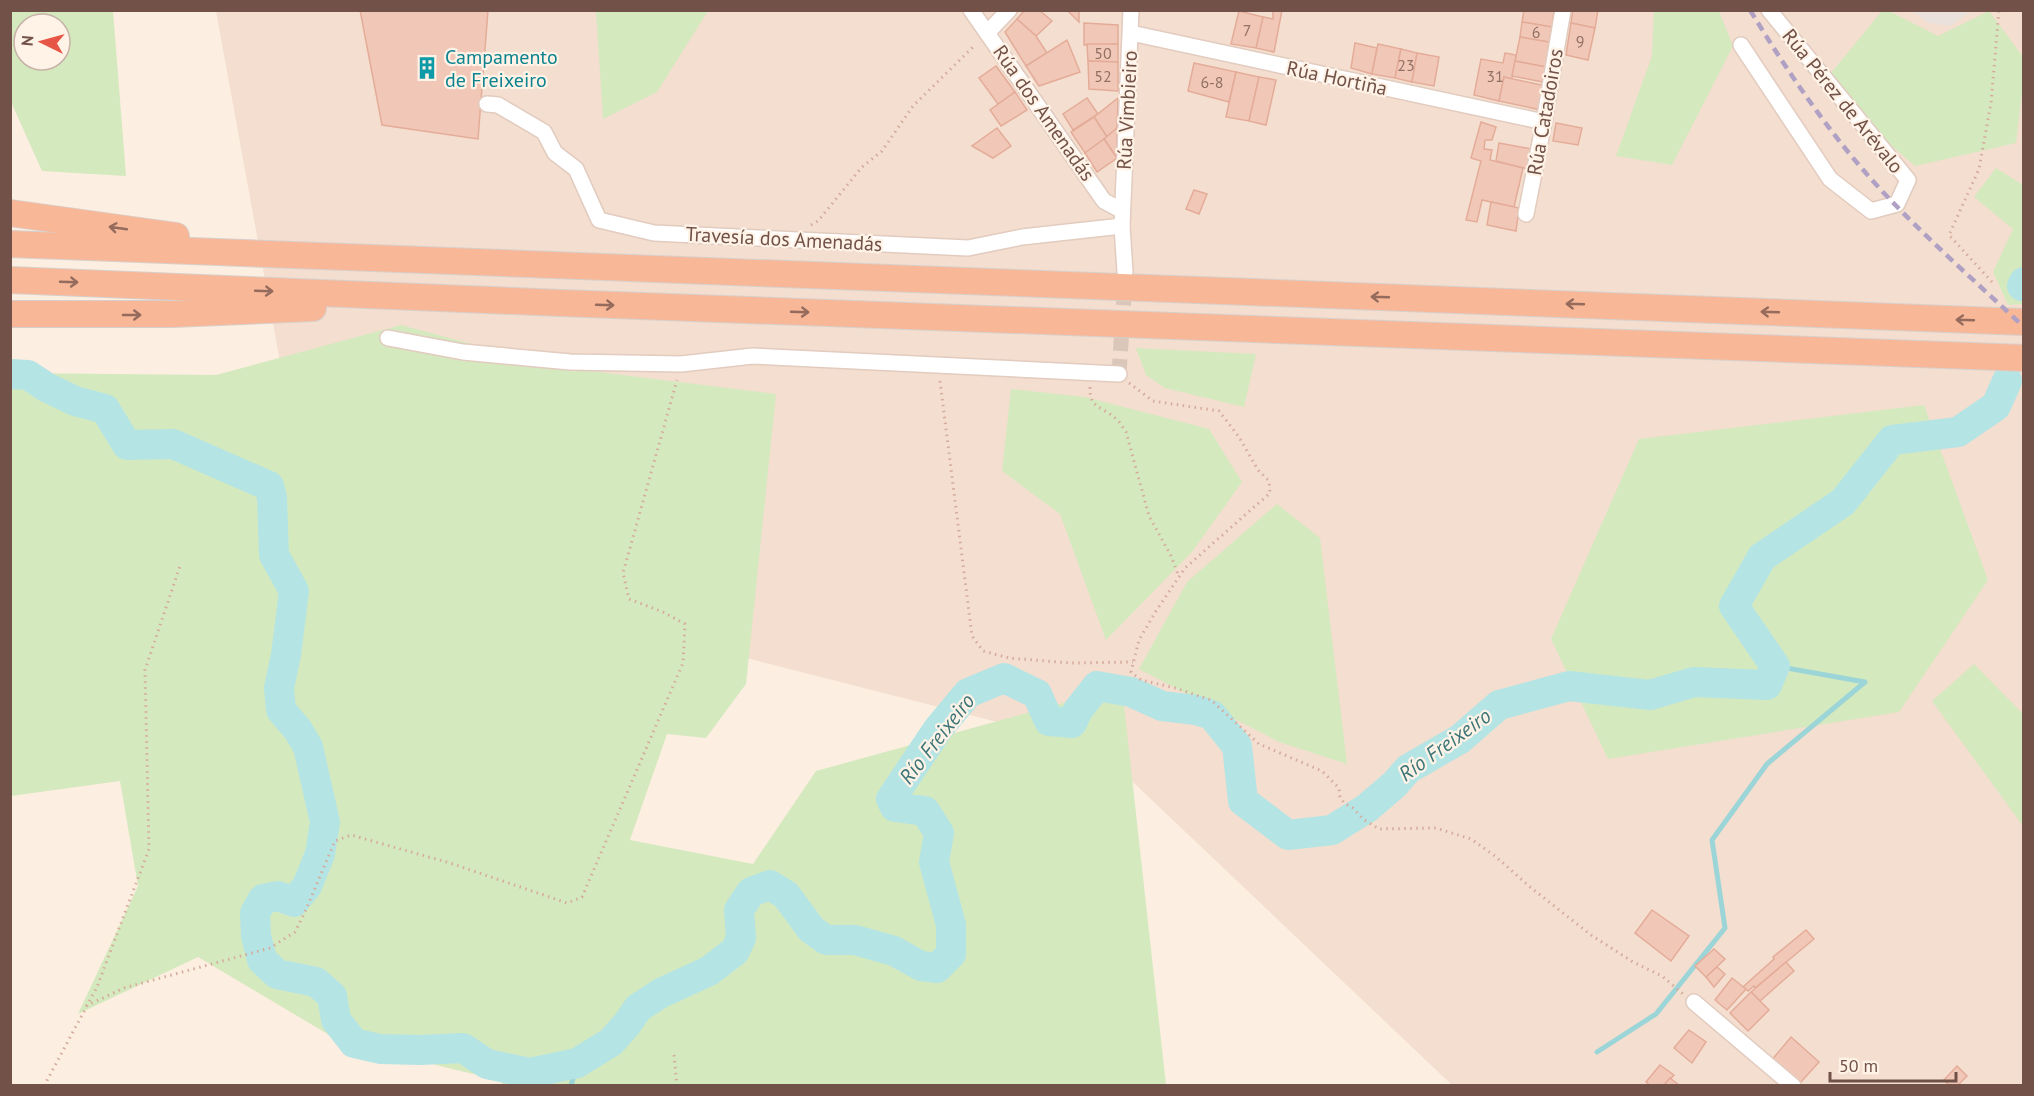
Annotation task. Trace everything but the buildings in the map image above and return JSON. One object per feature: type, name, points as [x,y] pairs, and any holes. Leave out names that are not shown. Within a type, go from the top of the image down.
[{"type":"highway","points":[[10,213],[322,256]]},
{"type":"highway","points":[[10,244],[2024,322]]},
{"type":"highway","points":[[10,280],[2024,358]]},
{"type":"highway","points":[[10,314],[172,315],[430,304],[561,303]]},
{"type":"street","name":"Rúa dos Amenadás","points":[[971,10],[1104,201],[1121,210]]},
{"type":"street","points":[[988,33],[1009,10]]},
{"type":"street","name":"Rúa Vimbieiro","points":[[1121,210],[1131,10]]},
{"type":"street","name":"Rúa Catadoiros","points":[[1526,214],[1563,10]]},
{"type":"street","name":"Rúa Pérez de Arévalo","points":[[1741,45],[1830,179],[1871,211],[1897,204],[1908,180],[1769,10]]},
{"type":"street","name":"Rúa Hortiña","points":[[1131,33],[1544,122]]},
{"type":"street","name":"Travesía dos Amenadás","points":[[487,104],[498,105],[544,132],[555,153],[576,169],[599,220],[654,233],[968,248],[1022,237],[1122,226]]},
{"type":"street","points":[[1121,210],[1125,272]]},
{"type":"street","points":[[388,338],[463,352],[558,361],[681,364],[753,356],[1119,374]]},
{"type":"street","points":[[1694,1002],[1793,1086]]},
{"type":"path","points":[[1992,282],[1949,235],[1979,169],[1991,104],[1999,10]]},
{"type":"path","points":[[790,239],[818,221],[862,167],[882,151],[913,106],[988,33]]},
{"type":"path","points":[[87,1006],[124,988],[270,948],[295,932],[335,841],[351,835],[450,863],[567,903],[582,897],[683,663],[685,624],[663,612],[629,599],[623,573],[681,364]]},
{"type":"path","points":[[938,365],[972,636],[983,651],[1009,658],[1071,663],[1133,662]]},
{"type":"path","points":[[1091,373],[1090,396],[1095,406],[1118,420],[1126,432],[1149,516],[1171,556],[1179,577]]},
{"type":"path","points":[[1119,374],[1153,401],[1219,411],[1239,437],[1258,470],[1269,482],[1270,494],[1185,568],[1139,640],[1131,672],[1141,680],[1211,700],[1259,744],[1322,771],[1339,788],[1340,797],[1344,803],[1379,829],[1436,828],[1471,839],[1591,935],[1634,962],[1662,976],[1694,1002]]},
{"type":"path","points":[[44,1086],[97,987],[149,849],[145,670],[180,566]]},
{"type":"path","points":[[674,1055],[677,1086]]},
{"type":"shaded area","points":[[216,11],[2023,11],[2023,1085],[1452,1085],[1096,747],[314,548]]},
{"type":"shaded area","points":[[1912,11],[1972,11],[1950,26],[1929,23]]},
{"type":"green space","points":[[596,10],[708,11],[657,92],[603,119]]},
{"type":"green space","points":[[10,11],[113,11],[126,176],[42,171],[11,102]]},
{"type":"green space","points":[[1654,11],[1719,11],[1733,46],[1672,165],[1616,156],[1652,56]]},
{"type":"green space","points":[[1882,11],[1889,11],[1938,36],[1989,11],[2023,57],[2023,84],[2016,143],[1915,166],[1821,85]]},
{"type":"green space","points":[[1996,168],[2023,185],[2023,304],[2008,305],[1993,272],[2013,229],[1974,197]]},
{"type":"green space","points":[[401,325],[558,367],[776,394],[746,684],[706,738],[667,734],[630,840],[753,864],[816,771],[1122,687],[1166,1085],[502,1085],[502,1081],[341,1042],[198,957],[78,1014],[138,886],[120,781],[11,796],[10,373],[216,375]]},
{"type":"green space","points":[[1136,348],[1256,354],[1244,407],[1165,388],[1146,375]]},
{"type":"green space","points":[[1011,389],[1085,397],[1209,429],[1242,482],[1192,552],[1106,640],[1060,514],[1002,471]]},
{"type":"green space","points":[[1924,405],[1988,580],[1899,712],[1608,759],[1551,639],[1639,439]]},
{"type":"green space","points":[[1277,504],[1320,538],[1347,764],[1279,742],[1139,669],[1187,582]]},
{"type":"green space","points":[[1974,664],[2023,714],[2023,826],[1932,701]]},
{"type":"waterway","name":"Río Freixeiro","points":[[2022,286],[2024,282]]},
{"type":"waterway","name":"Río Freixeiro","points":[[10,374],[28,375],[75,401],[105,409],[127,445],[173,444],[269,486],[272,498],[274,555],[294,591],[286,655],[279,688],[281,710],[298,730],[308,747],[325,822],[320,854],[307,886],[294,902],[278,896],[263,899],[255,913],[256,936],[262,960],[277,974],[316,982],[332,996],[336,1020],[354,1043],[380,1049],[463,1048],[487,1064],[530,1073],[577,1063],[611,1042],[638,1008],[661,993],[709,971],[735,951],[741,938],[739,910],[751,892],[770,885],[786,895],[811,929],[826,940],[855,940],[894,951],[921,966],[937,968],[951,954],[951,925],[934,862],[939,833],[925,811],[895,807],[891,799],[938,729],[968,693],[1004,678],[1037,694],[1049,721],[1072,723],[1078,710],[1097,686],[1131,692],[1162,706],[1196,710],[1212,715],[1237,746],[1243,801],[1288,835],[1332,830],[1367,808],[1395,784],[1408,769],[1460,739],[1499,705],[1569,686],[1650,695],[1694,682],[1767,685],[1775,666],[1734,606],[1762,557],[1843,502],[1892,440],[1958,432],[1996,406],[2007,381]]},
{"type":"waterway","points":[[1597,1052],[1656,1014],[1725,928],[1712,840],[1767,764],[1865,682],[1775,666]]},
{"type":"waterway","points":[[571,1086],[577,1063]]},
{"type":"tunnel","points":[[1119,374],[1125,281]]},
{"type":"railway","points":[[1750,10],[1812,104],[1863,170],[1916,226],[2024,327]]},
{"type":"place","name":"Campamento de Freixeiro","points":[[427,68]]}]
